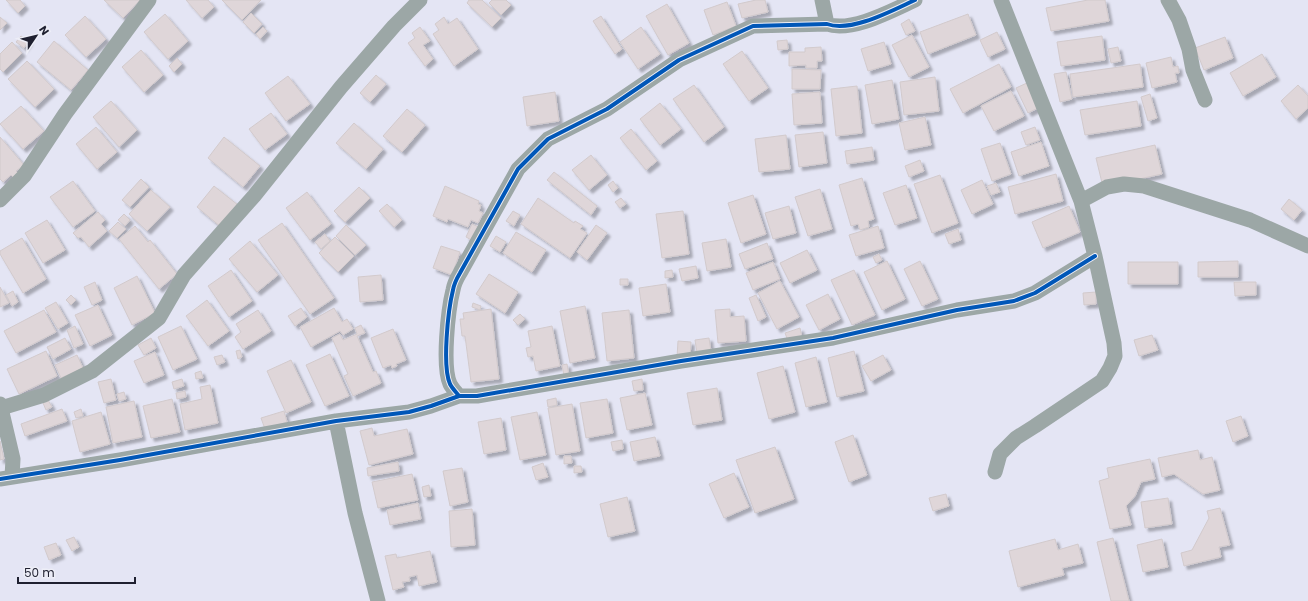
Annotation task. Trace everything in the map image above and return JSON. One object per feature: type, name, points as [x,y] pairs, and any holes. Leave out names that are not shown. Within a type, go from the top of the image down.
[{"type":"street","points":[[0,200],[24,176],[65,114],[149,0]]},
{"type":"street","points":[[420,0],[394,26],[341,87],[254,196],[184,275],[159,318],[92,371],[44,395],[1,406],[6,478],[120,460],[336,421],[409,412],[459,396],[477,396],[833,338],[957,310],[1014,301],[1034,293],[1096,256]]},
{"type":"street","points":[[822,0],[827,24]]},
{"type":"street","points":[[459,396],[450,384],[447,365],[449,310],[453,289],[457,278],[518,169],[548,139],[607,109],[679,60],[753,26],[827,24],[834,27],[857,24],[884,15],[915,0]]},
{"type":"street","points":[[995,472],[1000,454],[1016,438],[1102,381],[1115,356],[1114,343],[1096,256],[1081,201],[1001,0]]},
{"type":"street","points":[[1168,0],[1180,20],[1189,49],[1193,70],[1206,100]]},
{"type":"street","points":[[1081,201],[1107,187],[1124,184],[1144,186],[1250,220],[1308,246]]},
{"type":"street","points":[[431,406],[450,384]]},
{"type":"street","points":[[336,421],[354,513],[378,601]]},
{"type":"building","points":[[6,0],[20,0],[25,6],[18,13]]},
{"type":"building","points":[[104,0],[140,0],[123,18]]},
{"type":"building","points":[[186,0],[208,0],[214,7],[202,18]]},
{"type":"building","points":[[222,0],[261,0],[242,20]]},
{"type":"building","points":[[469,0],[482,0],[501,18],[492,27],[467,3]]},
{"type":"building","points":[[492,0],[506,0],[511,5],[501,15],[489,3]]},
{"type":"building","points":[[756,0],[765,0],[768,12],[742,18],[738,4]]},
{"type":"building","points":[[1088,0],[1105,0],[1109,21],[1051,31],[1046,8]]},
{"type":"building","points":[[727,2],[736,26],[713,35],[704,10]]},
{"type":"building","points":[[667,4],[689,43],[668,55],[646,16]]},
{"type":"building","points":[[251,13],[262,24],[254,33],[243,22]]},
{"type":"building","points":[[165,14],[188,41],[168,59],[144,32]]},
{"type":"building","points":[[968,14],[976,35],[928,54],[920,32]]},
{"type":"building","points":[[85,16],[106,39],[86,57],[65,35]]},
{"type":"building","points":[[601,16],[622,49],[615,54],[593,21]]},
{"type":"building","points":[[0,17],[7,23],[0,30]]},
{"type":"building","points":[[444,17],[448,24],[457,18],[478,49],[454,66],[433,34],[439,30],[435,24]]},
{"type":"building","points":[[909,19],[915,31],[906,35],[901,24]]},
{"type":"building","points":[[263,27],[267,31],[260,39],[256,34]]},
{"type":"building","points":[[420,27],[430,41],[423,45],[433,59],[425,66],[408,43],[415,38],[412,33]]},
{"type":"building","points":[[641,27],[660,54],[638,69],[620,42]]},
{"type":"building","points":[[997,32],[1005,49],[988,57],[980,40]]},
{"type":"building","points":[[912,35],[929,67],[909,77],[892,45]]},
{"type":"building","points":[[21,36],[29,41],[24,48],[16,42]]},
{"type":"building","points":[[1102,36],[1105,60],[1061,66],[1057,42]]},
{"type":"building","points":[[1225,37],[1233,58],[1204,70],[1195,48]]},
{"type":"building","points":[[787,40],[788,49],[778,50],[777,41]]},
{"type":"building","points":[[54,41],[88,70],[71,90],[37,62]]},
{"type":"building","points":[[12,42],[22,53],[3,72],[0,69],[0,54]]},
{"type":"building","points":[[884,42],[891,64],[868,71],[861,49]]},
{"type":"building","points":[[821,47],[822,61],[817,61],[817,68],[806,68],[806,65],[789,66],[789,52],[805,52],[805,48]]},
{"type":"building","points":[[1118,47],[1121,61],[1111,63],[1108,49]]},
{"type":"building","points":[[141,50],[163,75],[144,92],[122,67]]},
{"type":"building","points":[[742,51],[768,88],[749,101],[723,64]]},
{"type":"building","points":[[1262,54],[1276,77],[1243,96],[1230,73]]},
{"type":"building","points":[[1171,57],[1173,67],[1178,66],[1179,73],[1175,73],[1177,82],[1152,88],[1146,63]]},
{"type":"building","points":[[177,58],[182,64],[174,72],[169,66]]},
{"type":"building","points":[[27,61],[54,89],[35,107],[8,79]]},
{"type":"building","points":[[999,64],[1011,87],[963,113],[950,89]]},
{"type":"building","points":[[1140,64],[1143,87],[1073,97],[1070,74]]},
{"type":"building","points":[[792,69],[821,70],[820,89],[792,89]]},
{"type":"building","points":[[1066,72],[1072,99],[1060,102],[1054,74]]},
{"type":"building","points":[[376,75],[386,84],[370,102],[360,93]]},
{"type":"building","points":[[288,76],[310,104],[286,121],[265,93]]},
{"type":"building","points":[[935,77],[939,111],[904,115],[900,82]]},
{"type":"building","points":[[892,80],[899,119],[872,124],[865,85]]},
{"type":"building","points":[[1029,82],[1040,107],[1028,113],[1016,88]]},
{"type":"building","points":[[694,85],[724,127],[704,142],[673,99]]},
{"type":"building","points":[[1298,85],[1308,96],[1308,108],[1296,119],[1281,101]]},
{"type":"building","points":[[857,86],[862,133],[836,136],[831,89]]},
{"type":"building","points":[[1011,91],[1024,116],[994,131],[981,106]]},
{"type":"building","points":[[555,92],[559,121],[527,126],[523,97]]},
{"type":"building","points":[[820,92],[822,123],[794,125],[792,94]]},
{"type":"building","points":[[1150,94],[1157,118],[1148,121],[1141,97]]},
{"type":"building","points":[[111,101],[137,130],[119,147],[93,117]]},
{"type":"building","points":[[1137,101],[1141,126],[1085,135],[1080,110]]},
{"type":"building","points":[[660,103],[681,129],[660,145],[640,119]]},
{"type":"building","points":[[21,106],[44,131],[23,149],[0,124]]},
{"type":"building","points":[[407,109],[425,125],[402,152],[383,136]]},
{"type":"building","points":[[271,113],[287,134],[265,150],[249,129]]},
{"type":"building","points":[[925,117],[931,145],[905,150],[899,123]]},
{"type":"building","points":[[354,123],[383,149],[366,169],[336,143]]},
{"type":"building","points":[[96,127],[117,152],[97,169],[76,144]]},
{"type":"building","points":[[1035,127],[1040,140],[1026,145],[1021,132]]},
{"type":"building","points":[[631,129],[657,161],[646,170],[620,138]]},
{"type":"building","points":[[823,132],[827,163],[799,167],[795,135]]},
{"type":"building","points":[[786,135],[790,169],[759,172],[755,139]]},
{"type":"building","points":[[0,137],[24,165],[16,171],[18,173],[13,177],[11,175],[3,182],[0,179]]},
{"type":"building","points":[[224,137],[260,166],[243,187],[208,158]]},
{"type":"building","points":[[1041,142],[1049,166],[1019,176],[1011,152]]},
{"type":"building","points":[[1000,143],[1011,174],[992,181],[981,149]]},
{"type":"building","points":[[1155,145],[1162,174],[1103,187],[1096,158]]},
{"type":"building","points":[[872,147],[874,160],[847,164],[845,151]]},
{"type":"building","points":[[591,155],[607,175],[589,190],[572,170]]},
{"type":"building","points":[[920,160],[924,171],[909,177],[905,166]]},
{"type":"building","points":[[554,172],[597,206],[591,215],[547,180]]},
{"type":"building","points":[[1056,174],[1063,201],[1015,214],[1008,187]]},
{"type":"building","points":[[940,175],[958,223],[932,233],[914,184]]},
{"type":"building","points":[[862,178],[874,219],[868,221],[869,227],[860,230],[858,224],[851,226],[839,185]]},
{"type":"building","points":[[141,179],[149,187],[130,207],[122,200]]},
{"type":"building","points":[[982,180],[993,204],[972,214],[961,190]]},
{"type":"building","points":[[73,181],[95,211],[73,227],[50,197]]},
{"type":"building","points":[[613,181],[618,188],[613,192],[608,185]]},
{"type":"building","points":[[996,183],[1000,192],[991,195],[987,186]]},
{"type":"building","points":[[906,185],[917,218],[895,225],[883,193]]},
{"type":"building","points":[[214,186],[238,205],[221,227],[197,207]]},
{"type":"building","points":[[445,186],[479,201],[478,204],[481,205],[479,211],[483,213],[478,223],[471,220],[468,227],[448,219],[447,222],[433,216]]},
{"type":"building","points":[[359,187],[370,198],[345,222],[334,211]]},
{"type":"building","points":[[820,189],[832,229],[808,236],[795,197]]},
{"type":"building","points":[[151,190],[170,207],[147,231],[129,214]]},
{"type":"building","points":[[307,192],[331,224],[310,240],[286,208]]},
{"type":"building","points":[[753,195],[766,234],[741,243],[728,203]]},
{"type":"building","points":[[538,198],[574,223],[575,221],[583,226],[580,229],[587,233],[570,258],[521,224]]},
{"type":"building","points":[[621,198],[626,204],[620,208],[615,202]]},
{"type":"building","points":[[1289,199],[1302,210],[1294,220],[1281,209]]},
{"type":"building","points":[[387,204],[402,220],[394,227],[379,211]]},
{"type":"building","points":[[789,206],[796,233],[773,239],[765,213]]},
{"type":"building","points":[[1069,206],[1080,232],[1043,248],[1032,222]]},
{"type":"building","points":[[513,211],[520,215],[514,226],[506,221]]},
{"type":"building","points":[[683,211],[689,254],[662,258],[656,214]]},
{"type":"building","points":[[98,212],[105,220],[101,224],[107,231],[89,247],[81,237],[78,238],[73,233]]},
{"type":"building","points":[[124,214],[130,220],[125,226],[118,220]]},
{"type":"building","points":[[47,220],[65,250],[43,263],[25,233]]},
{"type":"building","points":[[118,222],[126,229],[117,238],[109,231]]},
{"type":"building","points":[[282,223],[334,298],[310,314],[258,240]]},
{"type":"building","points":[[472,224],[481,228],[475,242],[466,237]]},
{"type":"building","points":[[346,225],[366,245],[355,255],[336,236]]},
{"type":"building","points":[[596,225],[607,233],[587,260],[577,252]]},
{"type":"building","points":[[135,226],[148,242],[150,240],[177,274],[159,289],[119,239]]},
{"type":"building","points":[[878,226],[884,248],[856,256],[849,235]]},
{"type":"building","points":[[958,229],[961,240],[949,244],[945,234]]},
{"type":"building","points":[[516,232],[546,250],[532,272],[503,253]]},
{"type":"building","points":[[325,234],[330,241],[321,249],[315,242]]},
{"type":"building","points":[[496,236],[506,242],[500,252],[490,246]]},
{"type":"building","points":[[335,237],[354,256],[338,272],[319,253]]},
{"type":"building","points":[[22,238],[46,279],[23,293],[0,254],[0,251]]},
{"type":"building","points":[[726,239],[731,267],[707,271],[702,243]]},
{"type":"building","points":[[250,241],[278,275],[257,292],[229,259]]},
{"type":"building","points":[[767,243],[773,259],[745,269],[739,254]]},
{"type":"building","points":[[441,246],[460,252],[452,275],[433,268]]},
{"type":"building","points":[[807,250],[817,270],[790,283],[780,263]]},
{"type":"building","points":[[879,254],[882,260],[876,263],[873,257]]},
{"type":"building","points":[[887,261],[905,299],[882,310],[864,272]]},
{"type":"building","points":[[920,261],[938,299],[922,306],[904,269]]},
{"type":"building","points":[[1238,261],[1238,277],[1198,277],[1198,262]]},
{"type":"building","points":[[773,262],[780,279],[753,290],[746,273]]},
{"type":"building","points":[[1128,262],[1178,262],[1178,284],[1128,284]]},
{"type":"building","points":[[696,266],[698,278],[682,281],[679,269]]},
{"type":"building","points":[[231,270],[252,301],[229,317],[208,286]]},
{"type":"building","points":[[672,270],[673,277],[665,278],[665,271]]},
{"type":"building","points":[[854,270],[875,315],[852,325],[831,280]]},
{"type":"building","points":[[489,274],[518,292],[505,313],[476,294]]},
{"type":"building","points":[[381,275],[383,300],[360,302],[358,277]]},
{"type":"building","points":[[137,276],[155,313],[132,325],[114,288]]},
{"type":"building","points":[[620,279],[628,279],[628,285],[620,285]]},
{"type":"building","points":[[780,281],[799,317],[777,329],[758,293]]},
{"type":"building","points":[[95,282],[102,300],[92,305],[84,287]]},
{"type":"building","points":[[1234,282],[1256,282],[1256,295],[1235,296]]},
{"type":"building","points":[[666,284],[670,312],[643,316],[639,288]]},
{"type":"building","points":[[0,287],[9,303],[0,307]]},
{"type":"building","points":[[13,291],[18,302],[12,306],[6,295]]},
{"type":"building","points":[[1096,292],[1096,304],[1084,305],[1083,293]]},
{"type":"building","points":[[828,294],[840,319],[819,330],[806,305]]},
{"type":"building","points":[[71,295],[76,300],[71,305],[66,300]]},
{"type":"building","points":[[756,295],[766,317],[758,321],[749,298]]},
{"type":"building","points":[[207,300],[229,331],[208,346],[186,316]]},
{"type":"building","points":[[56,302],[68,323],[58,329],[45,308]]},
{"type":"building","points":[[473,303],[481,306],[480,310],[472,307]]},
{"type":"building","points":[[98,305],[112,335],[90,346],[75,315]]},
{"type":"building","points":[[585,306],[595,358],[570,363],[560,311]]},
{"type":"building","points":[[301,308],[307,317],[295,326],[288,316]]},
{"type":"building","points":[[334,308],[342,322],[347,319],[353,329],[343,335],[340,331],[311,347],[300,327]]},
{"type":"building","points":[[491,309],[499,379],[471,382],[465,336],[462,336],[460,319],[464,319],[463,313]]},
{"type":"building","points":[[730,309],[730,317],[744,316],[746,341],[718,343],[715,310]]},
{"type":"building","points":[[44,310],[56,332],[16,353],[4,331]]},
{"type":"building","points":[[258,310],[271,331],[243,349],[235,337],[241,332],[236,324]]},
{"type":"building","points":[[629,310],[634,358],[607,361],[602,313]]},
{"type":"building","points":[[520,314],[525,319],[518,325],[513,320]]},
{"type":"building","points":[[361,325],[365,333],[357,336],[373,372],[376,371],[381,383],[353,396],[344,376],[348,374],[332,338],[340,334],[343,340],[357,334],[355,328]]},
{"type":"building","points":[[75,326],[83,344],[74,348],[67,330]]},
{"type":"building","points":[[181,326],[197,359],[173,370],[158,337]]},
{"type":"building","points":[[552,326],[560,366],[536,371],[533,356],[528,357],[526,348],[531,347],[528,331]]},
{"type":"building","points":[[800,328],[802,337],[788,341],[785,333]]},
{"type":"building","points":[[393,329],[406,360],[396,364],[397,366],[392,368],[391,365],[383,368],[371,338]]},
{"type":"building","points":[[1152,335],[1158,350],[1139,356],[1134,340]]},
{"type":"building","points":[[65,338],[71,349],[53,359],[47,347]]},
{"type":"building","points":[[151,338],[156,348],[144,355],[138,345]]},
{"type":"building","points":[[709,338],[711,351],[697,353],[695,340]]},
{"type":"building","points":[[678,341],[691,342],[690,358],[677,357]]},
{"type":"building","points":[[240,350],[242,357],[238,359],[236,351]]},
{"type":"building","points":[[46,351],[57,376],[19,394],[7,369]]},
{"type":"building","points":[[854,351],[864,391],[837,397],[828,358]]},
{"type":"building","points":[[155,352],[164,375],[144,383],[134,361]]},
{"type":"building","points":[[330,354],[349,396],[325,406],[306,365]]},
{"type":"building","points":[[77,355],[83,368],[61,378],[55,365]]},
{"type":"building","points":[[222,355],[225,362],[217,365],[214,357]]},
{"type":"building","points":[[883,355],[891,370],[871,381],[862,366]]},
{"type":"building","points":[[816,357],[827,402],[806,407],[795,363]]},
{"type":"building","points":[[291,360],[311,402],[286,413],[267,371]]},
{"type":"building","points":[[567,364],[569,375],[564,376],[562,365]]},
{"type":"building","points":[[783,366],[795,412],[769,419],[757,373]]},
{"type":"building","points":[[201,371],[203,378],[196,379],[195,373]]},
{"type":"building","points":[[111,379],[116,400],[104,403],[98,382]]},
{"type":"building","points":[[182,379],[184,386],[174,389],[172,382]]},
{"type":"building","points":[[642,379],[643,390],[634,391],[632,381]]},
{"type":"building","points":[[210,385],[218,423],[185,430],[180,404],[202,399],[200,387]]},
{"type":"building","points":[[717,388],[722,420],[693,425],[687,393]]},
{"type":"building","points":[[185,391],[186,397],[177,399],[176,393]]},
{"type":"building","points":[[124,392],[126,399],[119,401],[117,394]]},
{"type":"building","points":[[645,393],[652,425],[627,430],[620,398]]},
{"type":"building","points":[[556,398],[557,405],[548,407],[547,400]]},
{"type":"building","points":[[172,399],[180,432],[151,438],[143,406]]},
{"type":"building","points":[[607,399],[613,433],[586,438],[580,403]]},
{"type":"building","points":[[48,400],[52,407],[46,410],[43,403]]},
{"type":"building","points":[[134,401],[142,437],[113,443],[106,407]]},
{"type":"building","points":[[572,404],[580,451],[556,455],[548,408]]},
{"type":"building","points":[[62,409],[67,421],[25,436],[21,424]]},
{"type":"building","points":[[81,409],[83,416],[76,418],[74,412]]},
{"type":"building","points":[[284,411],[287,422],[265,429],[261,418]]},
{"type":"building","points":[[101,412],[110,444],[80,452],[72,421]]},
{"type":"building","points":[[537,412],[546,455],[520,460],[511,417]]},
{"type":"building","points":[[1241,416],[1248,436],[1233,442],[1226,421]]},
{"type":"building","points":[[501,418],[506,450],[484,454],[478,422]]},
{"type":"building","points":[[372,428],[374,436],[407,429],[413,454],[369,465],[360,431]]},
{"type":"building","points":[[853,435],[867,475],[849,482],[835,442]]},
{"type":"building","points":[[655,437],[660,456],[634,461],[630,442]]},
{"type":"building","points":[[622,440],[623,449],[613,451],[611,442]]},
{"type":"building","points":[[0,441],[4,459],[0,460]]},
{"type":"building","points":[[775,447],[794,499],[755,513],[736,460]]},
{"type":"building","points":[[1198,450],[1200,460],[1212,457],[1220,490],[1203,494],[1174,474],[1162,477],[1158,458]]},
{"type":"building","points":[[564,456],[571,456],[572,463],[564,464]]},
{"type":"building","points":[[1150,459],[1155,479],[1141,482],[1135,496],[1126,506],[1131,525],[1110,529],[1099,481],[1109,478],[1107,468]]},
{"type":"building","points":[[398,462],[399,471],[368,476],[367,468]]},
{"type":"building","points":[[543,463],[548,477],[536,480],[532,467]]},
{"type":"building","points":[[574,466],[581,466],[582,472],[574,473]]},
{"type":"building","points":[[462,468],[468,502],[450,506],[443,471]]},
{"type":"building","points":[[734,473],[749,507],[724,518],[709,484]]},
{"type":"building","points":[[412,474],[418,500],[378,508],[372,482]]},
{"type":"building","points":[[429,485],[431,496],[424,497],[422,487]]},
{"type":"building","points":[[946,494],[949,506],[933,511],[929,498]]},
{"type":"building","points":[[627,497],[635,531],[608,537],[600,504]]},
{"type":"building","points":[[1168,498],[1172,524],[1145,528],[1141,502]]},
{"type":"building","points":[[418,503],[421,519],[390,525],[387,510]]},
{"type":"building","points":[[1220,508],[1230,545],[1219,547],[1221,557],[1184,566],[1181,553],[1192,550],[1209,518],[1207,511]]},
{"type":"building","points":[[472,509],[475,545],[451,547],[449,511]]},
{"type":"building","points":[[74,537],[79,547],[72,551],[66,540]]},
{"type":"building","points":[[1113,538],[1129,601],[1111,601],[1097,542]]},
{"type":"building","points":[[1055,539],[1058,550],[1078,544],[1083,563],[1062,568],[1064,575],[1018,587],[1009,551]]},
{"type":"building","points":[[1162,539],[1168,567],[1143,572],[1137,545]]},
{"type":"building","points":[[56,543],[61,555],[49,560],[44,547]]},
{"type":"building","points":[[430,551],[437,582],[419,586],[417,575],[409,577],[410,581],[402,582],[404,587],[393,590],[385,556],[396,554],[397,558]]},
{"type":"cycle path","points":[[459,396],[450,384],[446,365],[448,324],[454,286],[518,169],[548,139],[607,109],[679,60],[753,26],[827,24],[837,26],[848,25],[872,19],[915,0]]},
{"type":"cycle path","points":[[0,479],[120,460],[336,421],[409,412],[459,396],[477,396],[681,361],[833,338],[957,310],[1014,301],[1035,293],[1095,256]]}]
